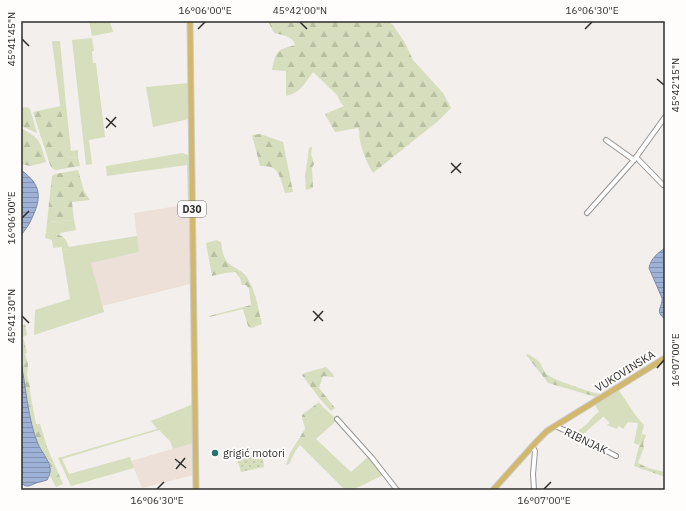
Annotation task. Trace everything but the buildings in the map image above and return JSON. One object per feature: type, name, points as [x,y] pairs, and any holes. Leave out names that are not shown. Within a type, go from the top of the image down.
[{"type":"main road","name":"D30","points":[[190,21],[196,490]]},
{"type":"main road","name":"VUKOVINSKA","points":[[493,490],[543,435],[555,426],[665,358]]},
{"type":"street","points":[[587,213],[635,159],[665,117]]},
{"type":"street","points":[[606,140],[635,159],[663,185]]},
{"type":"street","points":[[337,419],[372,458],[397,490]]},
{"type":"street","name":"RIBNJAK","points":[[555,426],[616,456]]},
{"type":"street","points":[[532,446],[535,451],[533,474],[534,490]]},
{"type":"shaded area","points":[[190,204],[190,284],[102,306],[91,263],[139,252],[134,213]]},
{"type":"shaded area","points":[[193,443],[193,475],[142,488],[131,461]]},
{"type":"green space","points":[[89,21],[110,21],[113,32],[92,36]]},
{"type":"green space","points":[[268,21],[388,21],[393,25],[405,43],[413,60],[443,93],[451,108],[437,122],[373,173],[363,153],[358,128],[335,132],[325,114],[344,106],[337,95],[313,72],[295,93],[286,96],[286,71],[272,70],[278,52],[284,48],[295,45],[290,38],[274,33]]},
{"type":"green space","points":[[92,38],[94,51],[92,51],[93,63],[96,63],[105,137],[89,140],[92,164],[86,165],[72,40]]},
{"type":"green space","points":[[52,41],[60,41],[71,151],[78,150],[78,157],[68,158],[66,153]]},
{"type":"green space","points":[[189,83],[189,119],[153,127],[146,87]]},
{"type":"green space","points":[[61,106],[66,153],[68,158],[78,157],[80,166],[56,170],[50,165],[33,112]]},
{"type":"green space","points":[[27,107],[30,109],[37,133],[21,126],[21,108]]},
{"type":"green space","points":[[21,128],[33,135],[39,141],[46,162],[30,166],[21,164]]},
{"type":"green space","points":[[260,134],[283,142],[293,192],[285,193],[277,171],[270,167],[260,166],[252,135]]},
{"type":"green space","points":[[311,147],[311,154],[314,164],[312,168],[313,188],[306,190],[305,177],[309,148]]},
{"type":"green space","points":[[182,153],[188,155],[190,160],[190,204],[188,204],[187,165],[107,176],[106,166]]},
{"type":"green space","points":[[78,170],[84,191],[90,200],[72,202],[74,220],[47,222],[52,176],[55,174]]},
{"type":"green space","points":[[74,220],[76,230],[60,233],[60,235],[46,232],[47,222]]},
{"type":"green space","points":[[46,232],[64,238],[69,249],[62,250],[62,247],[53,248],[52,240],[45,238]]},
{"type":"green space","points":[[137,236],[139,252],[91,263],[104,312],[34,335],[35,310],[70,299],[62,250],[69,249],[68,247]]},
{"type":"green space","points":[[216,240],[221,242],[226,261],[244,274],[251,284],[262,324],[251,328],[248,326],[243,309],[209,317],[251,305],[249,289],[246,285],[242,285],[236,272],[212,276],[206,243]]},
{"type":"green space","points":[[25,324],[27,335],[23,337],[27,353],[25,354],[28,364],[27,375],[36,424],[40,424],[47,447],[63,484],[56,487],[50,476],[51,469],[49,462],[38,444],[31,421],[21,362],[21,326]]},
{"type":"green space","points":[[528,354],[540,363],[547,375],[600,394],[596,397],[548,383],[526,355]]},
{"type":"green space","points":[[326,367],[334,377],[323,376],[319,388],[335,408],[331,411],[302,375]]},
{"type":"green space","points":[[618,389],[636,416],[644,425],[639,445],[634,443],[638,423],[628,422],[623,429],[619,426],[617,429],[607,425],[610,423],[599,412],[594,403]]},
{"type":"green space","points":[[319,402],[323,407],[307,418],[309,430],[308,435],[296,450],[289,464],[286,465],[290,453],[305,429],[302,415]]},
{"type":"green space","points":[[193,404],[193,443],[173,449],[170,441],[159,430],[62,459],[69,474],[130,457],[134,468],[71,486],[58,458],[157,429],[151,421]]},
{"type":"green space","points":[[323,407],[337,420],[316,439],[351,472],[369,456],[385,475],[350,490],[345,490],[300,445],[307,432],[307,418]]},
{"type":"green space","points":[[599,412],[604,416],[581,436],[576,434],[594,415]]},
{"type":"green space","points":[[642,434],[646,435],[643,444],[644,447],[638,463],[648,468],[665,472],[665,477],[634,466]]},
{"type":"green space","points":[[262,454],[264,467],[241,472],[237,458]]},
{"type":"water","points":[[21,170],[33,181],[38,192],[38,198],[35,212],[21,236]]},
{"type":"water","points":[[665,248],[665,319],[659,311],[662,298],[649,268],[657,254]]},
{"type":"water","points":[[21,362],[32,425],[38,444],[50,466],[47,480],[28,486],[21,483]]},
{"type":"place","name":"grigić motori","points":[[215,453]]}]
